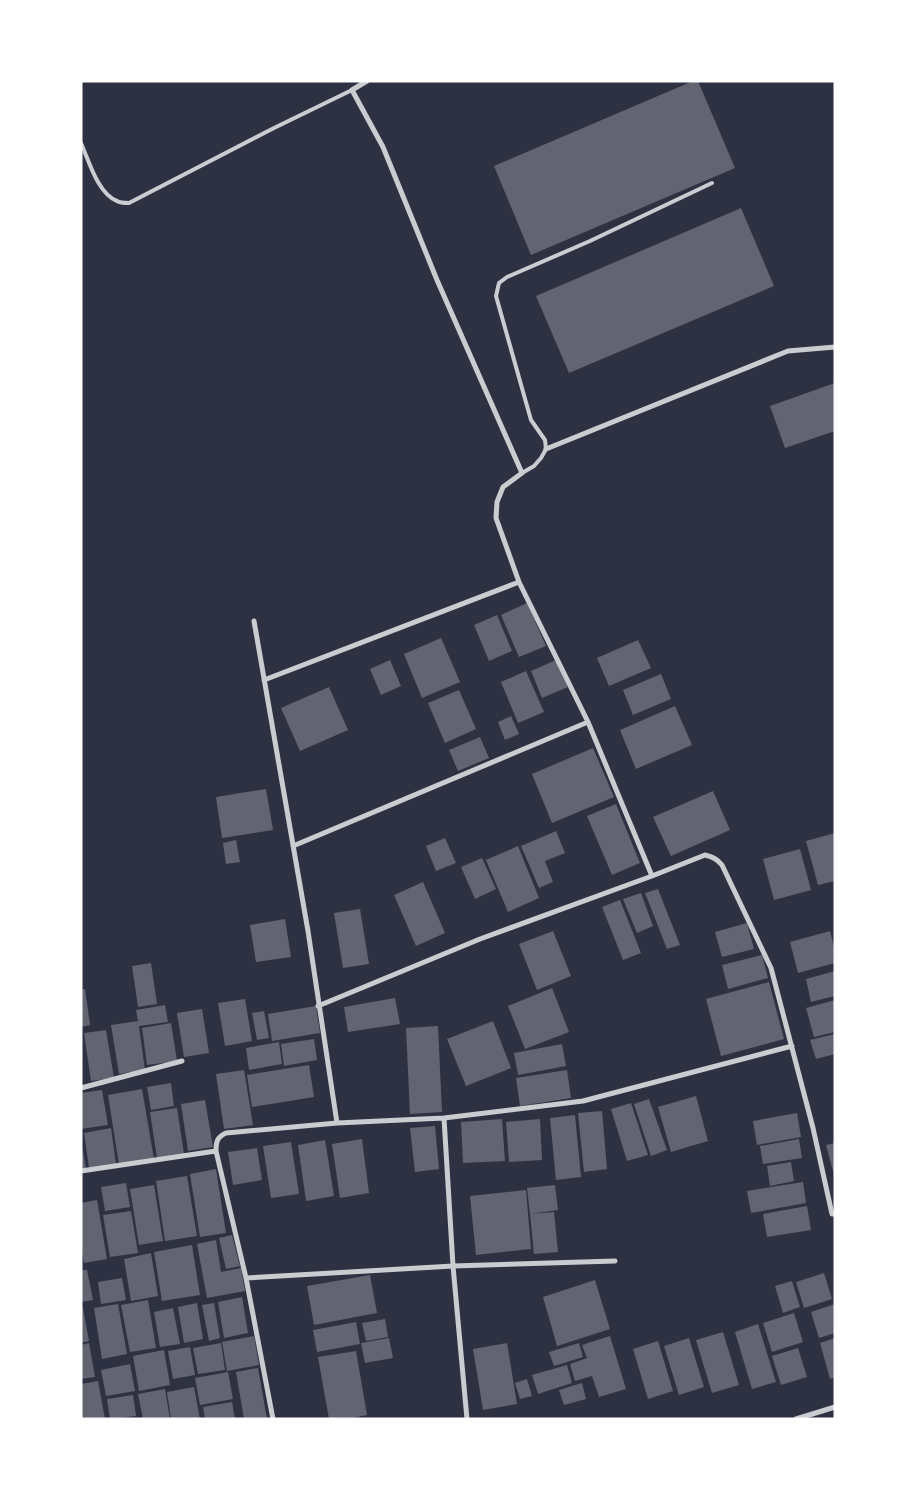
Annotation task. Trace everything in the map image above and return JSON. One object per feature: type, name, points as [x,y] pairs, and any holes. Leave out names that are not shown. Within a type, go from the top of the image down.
[{"type":"street","points":[[367,81],[352,90],[382,147],[437,280],[522,473],[503,487],[497,502],[496,518],[518,582],[588,722],[652,876]]},
{"type":"street","points":[[546,449],[788,351],[835,347]]},
{"type":"street","points":[[264,680],[518,582]]},
{"type":"street","points":[[254,620],[308,931],[337,1123]]},
{"type":"street","points":[[293,846],[588,722]]},
{"type":"street","points":[[318,1006],[480,940],[705,855],[717,859],[722,865],[771,968],[813,1128],[832,1214],[835,1214]]},
{"type":"street","points":[[273,1419],[246,1278],[216,1151],[216,1142],[220,1136],[226,1133],[337,1123],[444,1118],[584,1101],[792,1046]]},
{"type":"street","points":[[81,1088],[182,1061]]},
{"type":"street","points":[[444,1118],[453,1266],[466,1419]]},
{"type":"street","points":[[81,1171],[216,1151]]},
{"type":"street","points":[[246,1278],[453,1266],[615,1261]]},
{"type":"street","points":[[796,1419],[835,1407]]},
{"type":"lane","points":[[81,143],[101,188],[109,197],[118,202],[129,203],[352,90]]},
{"type":"lane","points":[[522,473],[534,466],[541,458],[546,449],[545,440],[531,420],[496,296],[499,283],[507,277],[590,241],[712,183]]},
{"type":"building","points":[[693,81],[698,81],[735,168],[531,255],[494,166]]},
{"type":"building","points":[[741,208],[774,286],[569,373],[536,296]]},
{"type":"building","points":[[835,383],[835,431],[785,448],[770,406]]},
{"type":"building","points":[[527,603],[546,646],[519,657],[501,615]]},
{"type":"building","points":[[497,615],[512,651],[489,661],[474,625]]},
{"type":"building","points":[[441,638],[460,682],[422,698],[404,654]]},
{"type":"building","points":[[638,640],[651,668],[609,686],[597,658]]},
{"type":"building","points":[[390,660],[401,686],[381,695],[370,669]]},
{"type":"building","points":[[556,660],[568,687],[542,698],[531,671]]},
{"type":"building","points":[[526,671],[544,712],[518,723],[501,682]]},
{"type":"building","points":[[661,674],[671,699],[633,715],[623,690]]},
{"type":"building","points":[[329,687],[348,730],[300,751],[281,708]]},
{"type":"building","points":[[459,690],[476,729],[445,743],[428,703]]},
{"type":"building","points":[[675,706],[692,745],[636,769],[620,730]]},
{"type":"building","points":[[511,716],[519,734],[505,740],[498,722]]},
{"type":"building","points":[[480,737],[489,758],[458,771],[449,750]]},
{"type":"building","points":[[593,748],[614,797],[552,823],[532,774]]},
{"type":"building","points":[[266,789],[273,830],[222,838],[216,797]]},
{"type":"building","points":[[713,791],[730,830],[671,856],[653,817]]},
{"type":"building","points":[[616,804],[640,863],[612,875],[587,816]]},
{"type":"building","points":[[556,831],[565,853],[545,861],[553,882],[539,888],[521,846]]},
{"type":"building","points":[[835,833],[835,881],[818,885],[806,841]]},
{"type":"building","points":[[445,838],[456,863],[436,871],[426,846]]},
{"type":"building","points":[[236,840],[240,862],[226,864],[223,843]]},
{"type":"building","points":[[518,846],[539,898],[508,912],[486,860]]},
{"type":"building","points":[[800,849],[811,890],[774,900],[763,859]]},
{"type":"building","points":[[482,858],[496,889],[475,899],[461,867]]},
{"type":"building","points":[[423,882],[445,933],[416,946],[394,895]]},
{"type":"building","points":[[658,889],[680,945],[667,949],[645,893]]},
{"type":"building","points":[[641,893],[653,926],[637,933],[623,899]]},
{"type":"building","points":[[620,900],[641,953],[623,960],[602,907]]},
{"type":"building","points":[[360,909],[369,964],[343,968],[334,913]]},
{"type":"building","points":[[285,919],[291,957],[256,962],[250,925]]},
{"type":"building","points":[[747,923],[754,949],[722,957],[715,932]]},
{"type":"building","points":[[553,931],[571,976],[537,990],[519,944]]},
{"type":"building","points":[[830,931],[835,951],[835,963],[798,973],[790,942]]},
{"type":"building","points":[[762,955],[768,978],[728,989],[722,965]]},
{"type":"building","points":[[151,963],[157,1004],[138,1007],[132,966]]},
{"type":"building","points":[[835,971],[835,996],[811,1002],[806,979]]},
{"type":"building","points":[[769,982],[784,1039],[721,1056],[706,999]]},
{"type":"building","points":[[552,988],[569,1032],[525,1049],[508,1006]]},
{"type":"building","points":[[81,989],[85,989],[90,1025],[81,1027]]},
{"type":"building","points":[[395,998],[400,1024],[348,1032],[344,1007]]},
{"type":"building","points":[[245,999],[252,1041],[225,1046],[218,1003]]},
{"type":"building","points":[[835,1000],[835,1032],[814,1037],[806,1008]]},
{"type":"building","points":[[165,1005],[168,1022],[139,1026],[145,1070],[119,1074],[111,1025],[138,1021],[136,1010]]},
{"type":"building","points":[[316,1006],[320,1033],[272,1041],[268,1014]]},
{"type":"building","points":[[202,1009],[209,1053],[184,1057],[177,1013]]},
{"type":"building","points":[[264,1011],[269,1038],[257,1040],[252,1013]]},
{"type":"building","points":[[493,1021],[511,1068],[466,1086],[447,1039]]},
{"type":"building","points":[[171,1023],[177,1061],[147,1065],[142,1028]]},
{"type":"building","points":[[438,1026],[442,1112],[410,1114],[406,1028]]},
{"type":"building","points":[[106,1030],[114,1078],[91,1081],[84,1033]]},
{"type":"building","points":[[835,1034],[835,1054],[816,1059],[810,1040]]},
{"type":"building","points":[[314,1039],[317,1060],[284,1066],[281,1044]]},
{"type":"building","points":[[279,1042],[282,1064],[249,1070],[246,1048]]},
{"type":"building","points":[[562,1044],[566,1066],[518,1075],[514,1053]]},
{"type":"building","points":[[309,1065],[314,1097],[252,1107],[247,1075]]},
{"type":"building","points":[[244,1070],[253,1125],[224,1129],[216,1074]]},
{"type":"building","points":[[567,1070],[571,1098],[520,1106],[516,1078]]},
{"type":"building","points":[[171,1083],[174,1106],[151,1110],[147,1087]]},
{"type":"building","points":[[142,1089],[154,1159],[119,1165],[108,1095]]},
{"type":"building","points":[[102,1090],[108,1125],[81,1129],[81,1093]]},
{"type":"building","points":[[696,1096],[708,1141],[671,1152],[658,1107]]},
{"type":"building","points":[[649,1099],[667,1150],[651,1156],[634,1104]]},
{"type":"building","points":[[205,1100],[213,1147],[188,1151],[181,1104]]},
{"type":"building","points":[[631,1103],[648,1155],[627,1161],[611,1109]]},
{"type":"building","points":[[177,1108],[184,1154],[157,1158],[150,1112]]},
{"type":"building","points":[[602,1111],[607,1169],[584,1172],[578,1113]]},
{"type":"building","points":[[797,1113],[801,1137],[757,1145],[753,1121]]},
{"type":"building","points":[[575,1115],[581,1177],[556,1180],[550,1118]]},
{"type":"building","points":[[502,1119],[505,1161],[463,1163],[461,1122]]},
{"type":"building","points":[[540,1119],[542,1160],[509,1162],[506,1122]]},
{"type":"building","points":[[435,1126],[439,1169],[415,1172],[410,1128]]},
{"type":"building","points":[[111,1128],[116,1164],[89,1168],[84,1133]]},
{"type":"building","points":[[362,1139],[369,1193],[340,1198],[332,1144]]},
{"type":"building","points":[[799,1139],[802,1158],[763,1164],[760,1146]]},
{"type":"building","points":[[325,1140],[334,1196],[306,1201],[298,1145]]},
{"type":"building","points":[[81,1141],[86,1168],[81,1169]]},
{"type":"building","points":[[291,1142],[299,1194],[271,1198],[263,1146]]},
{"type":"building","points":[[835,1143],[835,1175],[834,1175],[826,1145]]},
{"type":"building","points":[[257,1148],[262,1180],[233,1185],[228,1152]]},
{"type":"building","points":[[791,1162],[794,1181],[770,1186],[767,1166]]},
{"type":"building","points":[[216,1169],[226,1233],[200,1237],[190,1174]]},
{"type":"building","points":[[187,1176],[197,1236],[165,1241],[156,1181]]},
{"type":"building","points":[[803,1182],[806,1203],[751,1213],[747,1191]]},
{"type":"building","points":[[126,1183],[130,1207],[105,1211],[101,1187]]},
{"type":"building","points":[[154,1185],[163,1241],[139,1245],[130,1189]]},
{"type":"building","points":[[555,1185],[558,1210],[530,1214],[527,1188]]},
{"type":"building","points":[[526,1190],[531,1249],[476,1255],[470,1196]]},
{"type":"building","points":[[97,1200],[107,1259],[84,1263],[81,1246],[81,1203]]},
{"type":"building","points":[[807,1206],[811,1230],[767,1237],[763,1214]]},
{"type":"building","points":[[131,1211],[138,1253],[110,1257],[103,1215]]},
{"type":"building","points":[[554,1212],[558,1252],[534,1254],[530,1214]]},
{"type":"building","points":[[232,1235],[240,1266],[226,1269],[219,1238]]},
{"type":"building","points":[[216,1240],[221,1272],[241,1268],[245,1291],[207,1298],[197,1244]]},
{"type":"building","points":[[192,1245],[200,1295],[162,1301],[154,1252]]},
{"type":"building","points":[[151,1253],[158,1296],[131,1301],[124,1259]]},
{"type":"building","points":[[81,1270],[87,1270],[93,1300],[81,1302]]},
{"type":"building","points":[[824,1273],[832,1299],[804,1308],[796,1282]]},
{"type":"building","points":[[370,1275],[377,1313],[314,1325],[307,1286]]},
{"type":"building","points":[[122,1278],[126,1300],[101,1304],[98,1282]]},
{"type":"building","points":[[595,1280],[610,1329],[557,1346],[543,1297]]},
{"type":"building","points":[[792,1281],[800,1307],[783,1313],[775,1286]]},
{"type":"building","points":[[242,1297],[248,1333],[224,1338],[218,1302]]},
{"type":"building","points":[[148,1300],[156,1348],[130,1352],[121,1305]]},
{"type":"building","points":[[197,1303],[203,1339],[184,1343],[178,1307]]},
{"type":"building","points":[[214,1303],[220,1338],[209,1341],[202,1305]]},
{"type":"building","points":[[118,1304],[127,1354],[102,1359],[94,1308]]},
{"type":"building","points":[[835,1304],[835,1333],[819,1338],[811,1312]]},
{"type":"building","points":[[81,1308],[83,1308],[89,1341],[81,1343]]},
{"type":"building","points":[[173,1308],[180,1344],[160,1347],[154,1312]]},
{"type":"building","points":[[794,1313],[803,1342],[772,1352],[763,1323]]},
{"type":"building","points":[[385,1319],[388,1337],[366,1341],[362,1323]]},
{"type":"building","points":[[356,1322],[360,1344],[317,1352],[313,1330]]},
{"type":"building","points":[[758,1324],[776,1382],[752,1389],[735,1332]]},
{"type":"building","points":[[723,1332],[739,1385],[712,1393],[696,1340]]},
{"type":"building","points":[[254,1336],[259,1365],[227,1371],[222,1342]]},
{"type":"building","points":[[610,1336],[626,1389],[599,1397],[592,1376],[575,1381],[570,1364],[587,1358],[582,1345]]},
{"type":"building","points":[[389,1338],[393,1358],[365,1363],[361,1343]]},
{"type":"building","points":[[689,1338],[704,1387],[679,1395],[664,1346]]},
{"type":"building","points":[[835,1338],[835,1377],[830,1379],[820,1343]]},
{"type":"building","points":[[658,1341],[673,1391],[648,1399],[633,1349]]},
{"type":"building","points":[[89,1343],[95,1377],[81,1379],[81,1345]]},
{"type":"building","points":[[221,1343],[225,1370],[198,1374],[193,1348]]},
{"type":"building","points":[[507,1343],[517,1404],[483,1410],[473,1349]]},
{"type":"building","points":[[579,1343],[583,1357],[554,1366],[549,1352]]},
{"type":"building","points":[[190,1347],[195,1375],[173,1379],[168,1351]]},
{"type":"building","points":[[798,1348],[807,1377],[781,1385],[772,1356]]},
{"type":"building","points":[[164,1350],[170,1385],[139,1391],[133,1356]]},
{"type":"building","points":[[356,1351],[367,1415],[347,1419],[329,1419],[318,1357]]},
{"type":"building","points":[[130,1364],[135,1391],[106,1396],[101,1370]]},
{"type":"building","points":[[567,1365],[572,1383],[538,1394],[532,1375]]},
{"type":"building","points":[[258,1368],[267,1419],[244,1419],[236,1372]]},
{"type":"building","points":[[228,1372],[233,1399],[200,1405],[195,1378]]},
{"type":"building","points":[[527,1379],[532,1396],[520,1399],[515,1383]]},
{"type":"building","points":[[98,1381],[105,1419],[81,1419],[81,1384]]},
{"type":"building","points":[[582,1383],[586,1399],[564,1405],[559,1390]]},
{"type":"building","points":[[194,1387],[200,1419],[171,1419],[167,1392]]},
{"type":"building","points":[[165,1389],[170,1419],[143,1419],[138,1394]]},
{"type":"building","points":[[133,1395],[136,1416],[110,1419],[107,1399]]},
{"type":"building","points":[[232,1402],[235,1419],[205,1419],[203,1407]]}]
